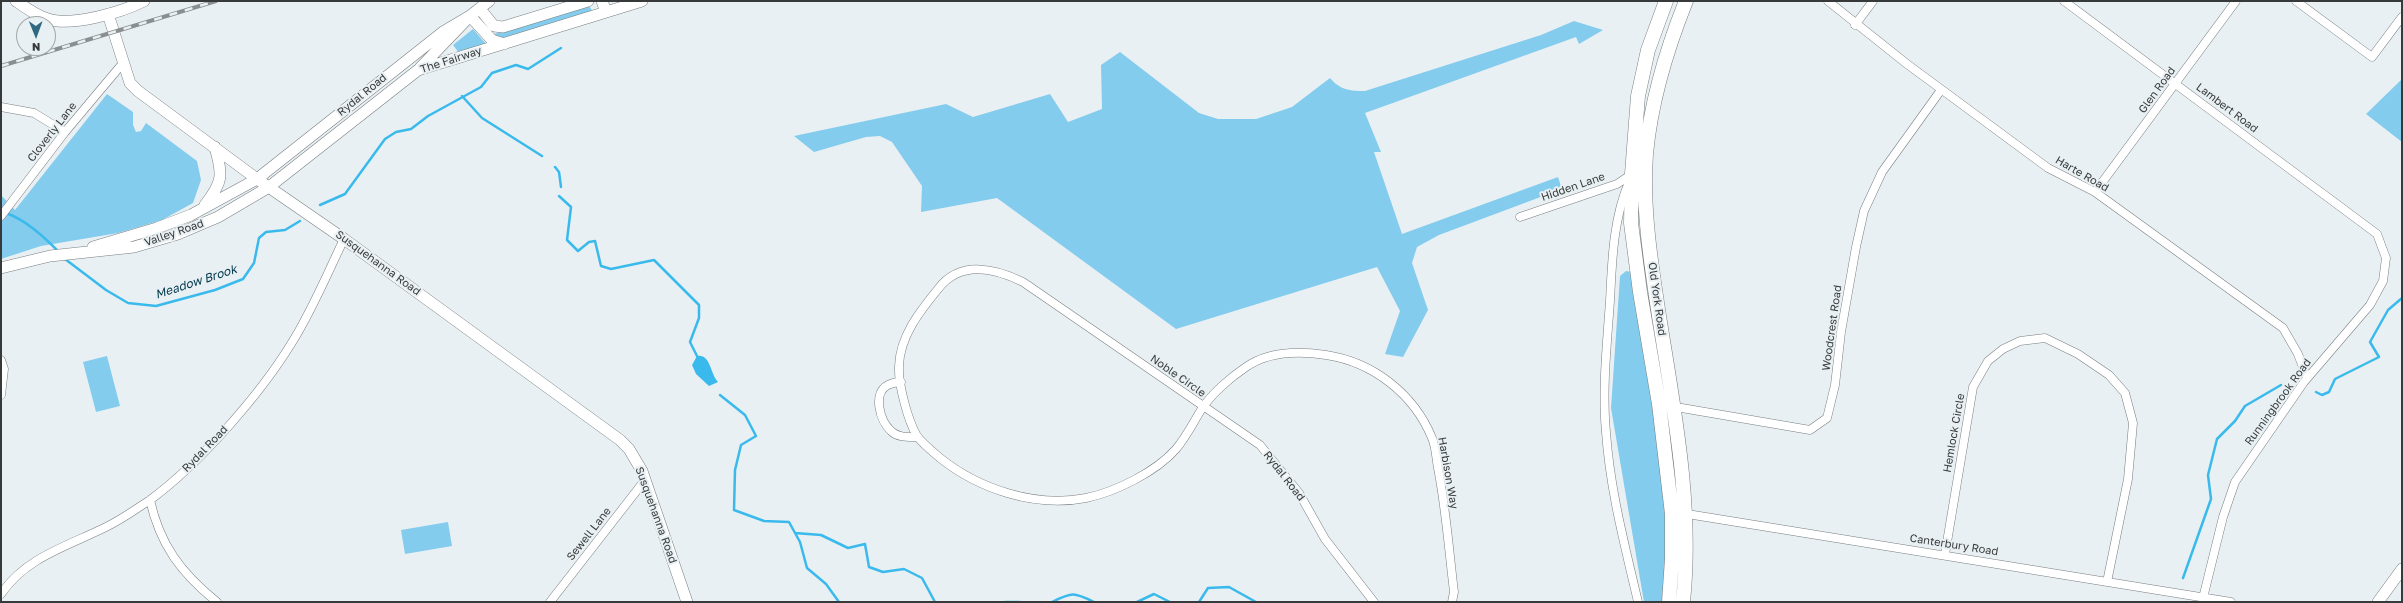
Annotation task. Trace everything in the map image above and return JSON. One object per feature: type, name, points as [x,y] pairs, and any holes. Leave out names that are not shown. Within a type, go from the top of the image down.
[{"type":"highway","name":"Old York Road","points":[[1666,1],[1648,50],[1638,96],[1632,174],[1631,223],[1640,292],[1687,566],[1683,602]]},
{"type":"highway","name":"Old York Road","points":[[1669,602],[1672,559],[1679,513],[1673,406],[1648,228],[1646,156],[1652,108],[1660,72],[1686,1]]},
{"type":"main road","points":[[16,1],[29,10],[49,20],[82,20],[108,14],[144,1]]},
{"type":"main road","name":"Rydal Road","points":[[418,70],[470,16],[489,1]]},
{"type":"main road","points":[[480,8],[494,26],[503,28],[588,1]]},
{"type":"main road","points":[[602,1],[606,12]]},
{"type":"main road","name":"The Fairway","points":[[269,187],[418,70],[642,1]]},
{"type":"main road","name":"Susquehanna Road","points":[[108,14],[130,83],[138,91],[257,179],[344,239],[620,440],[636,460],[646,480],[687,602]]},
{"type":"main road","points":[[470,16],[492,40],[504,44]]},
{"type":"main road","name":"Rydal Road","points":[[257,179],[443,32],[470,16]]},
{"type":"main road","points":[[204,208],[217,189],[221,180],[221,169],[215,147]]},
{"type":"main road","name":"Valley Road","points":[[71,253],[157,228],[204,208],[257,179]]},
{"type":"main road","name":"Valley Road","points":[[1,268],[50,256],[134,247],[178,234],[218,217],[269,187]]},
{"type":"main road","points":[[2378,602],[2402,569]]},
{"type":"street","name":"Harte Road","points":[[1828,1],[1855,25],[2048,168],[2095,192],[2282,328],[2298,354],[2307,378]]},
{"type":"street","points":[[1855,25],[1873,1]]},
{"type":"street","name":"Lambert Road","points":[[2064,1],[2377,234]]},
{"type":"street","name":"Glen Road","points":[[2095,192],[2236,1]]},
{"type":"street","points":[[2296,1],[2372,57],[2402,17]]},
{"type":"street","name":"Cloverly Lane","points":[[1,216],[65,132],[123,63]]},
{"type":"street","name":"Woodcrest Road","points":[[1659,404],[1810,430],[1827,418],[1835,385],[1841,332],[1864,211],[1882,172],[1941,90]]},
{"type":"street","points":[[1,107],[34,113],[65,132]]},
{"type":"street","name":"Hidden Lane","points":[[1520,218],[1617,184],[1632,174]]},
{"type":"street","points":[[1632,174],[1622,197],[1614,244],[1605,378],[1606,431],[1611,479],[1638,602]]},
{"type":"street","name":"Runningbrook Road","points":[[2203,598],[2223,517],[2235,482],[2307,378],[2370,305],[2383,281],[2386,258],[2377,234]]},
{"type":"street","name":"Rydal Road","points":[[1,594],[22,570],[50,552],[108,527],[150,500],[183,472],[213,442],[267,379],[292,343],[344,239]]},
{"type":"street","name":"Noble Circle","points":[[982,268],[1003,272],[1023,282],[1202,407],[1174,451],[1132,482],[1106,493],[1059,501],[1038,500],[980,483],[953,468],[918,436],[901,382],[899,365],[908,331],[918,314],[943,282],[961,273],[982,268]]},
{"type":"street","name":"Hemlock Circle","points":[[1945,554],[1973,386],[1988,361],[2003,349],[2020,340],[2045,338],[2078,354],[2109,375],[2125,394],[2134,423],[2128,479],[2107,582]]},
{"type":"street","name":"Harbison Way","points":[[1202,407],[1246,367],[1266,357],[1305,352],[1340,357],[1386,378],[1414,406],[1432,439],[1441,482],[1454,592],[1452,602]]},
{"type":"street","points":[[1,360],[4,369],[1,395]]},
{"type":"street","points":[[901,382],[888,385],[881,392],[879,406],[882,420],[892,432],[906,438],[918,436]]},
{"type":"street","name":"Rydal Road","points":[[1202,407],[1260,445],[1300,493],[1325,539],[1374,602]]},
{"type":"street","name":"Sewell Lane","points":[[550,602],[646,480]]},
{"type":"street","points":[[150,500],[156,526],[171,555],[199,588],[217,602]]},
{"type":"street","name":"Canterbury Road","points":[[1679,513],[1945,554],[2231,602]]},
{"type":"shaded area","points":[[589,6],[593,12],[507,39],[493,36],[494,34]]},
{"type":"shaded area","points":[[1574,21],[1603,30],[1579,44],[1576,37],[1365,113],[1381,152],[1374,152],[1402,234],[1558,177],[1562,189],[1439,235],[1417,247],[1412,263],[1428,310],[1403,357],[1385,354],[1400,311],[1377,267],[1176,329],[997,198],[921,212],[922,186],[892,142],[880,136],[866,137],[814,152],[794,136],[946,104],[973,117],[1050,94],[1068,122],[1102,109],[1101,65],[1120,52],[1199,113],[1218,119],[1256,119],[1292,107],[1330,78],[1338,85],[1346,89],[1365,91],[1541,35]]},
{"type":"shaded area","points":[[473,29],[486,44],[459,53],[453,45]]},
{"type":"shaded area","points":[[2402,79],[2402,142],[2366,114]]},
{"type":"shaded area","points":[[107,94],[133,112],[133,125],[136,132],[141,131],[146,123],[197,161],[201,180],[193,203],[162,220],[118,233],[41,246],[1,259],[1,195],[15,210]]},
{"type":"shaded area","points":[[1626,271],[1632,272],[1635,276],[1667,511],[1664,602],[1644,602],[1611,408],[1620,276]]},
{"type":"shaded area","points":[[107,356],[120,406],[96,412],[83,362]]},
{"type":"shaded area","points":[[697,356],[702,356],[708,361],[715,379],[718,382],[709,386],[696,374],[692,365]]},
{"type":"shaded area","points":[[448,522],[452,546],[405,554],[401,530]]},
{"type":"waterway","name":"Meadow Brook","points":[[320,205],[345,194],[385,139],[396,132],[411,129],[428,116],[481,87],[492,73],[516,65],[528,69],[561,48]]},
{"type":"waterway","points":[[462,96],[482,118],[542,156]]},
{"type":"waterway","points":[[555,167],[559,172],[561,187]]},
{"type":"waterway","points":[[559,196],[571,207],[567,240],[578,251],[589,242],[595,241],[601,266],[611,269],[654,260],[699,305],[699,318],[690,342],[698,358]]},
{"type":"waterway","name":"Meadow Brook","points":[[6,213],[28,224],[59,252]]},
{"type":"waterway","name":"Meadow Brook","points":[[65,259],[106,290],[128,303],[156,306],[215,290],[243,279],[254,263],[259,238],[266,232],[285,230],[300,221]]},
{"type":"waterway","points":[[2316,392],[2322,395],[2329,392],[2335,379],[2379,357],[2370,342],[2388,310],[2402,298]]},
{"type":"waterway","points":[[2183,578],[2211,499],[2208,475],[2217,439],[2235,421],[2245,406],[2281,385]]},
{"type":"waterway","points":[[720,395],[745,415],[756,436],[741,445],[735,470],[734,510],[764,521],[789,522],[800,542],[807,568],[826,584],[839,602]]},
{"type":"waterway","points":[[795,533],[821,535],[848,548],[865,544],[869,567],[883,572],[904,569],[922,578],[935,602]]},
{"type":"waterway","points":[[1199,602],[1208,588],[1229,587],[1256,602]]},
{"type":"waterway","points":[[1052,602],[1064,596],[1073,594],[1082,596],[1094,602]]},
{"type":"waterway","points":[[1137,602],[1154,594],[1170,602]]},
{"type":"waterway","points":[[1005,602],[1020,602]]},
{"type":"railway","points":[[1,66],[216,1]]}]
